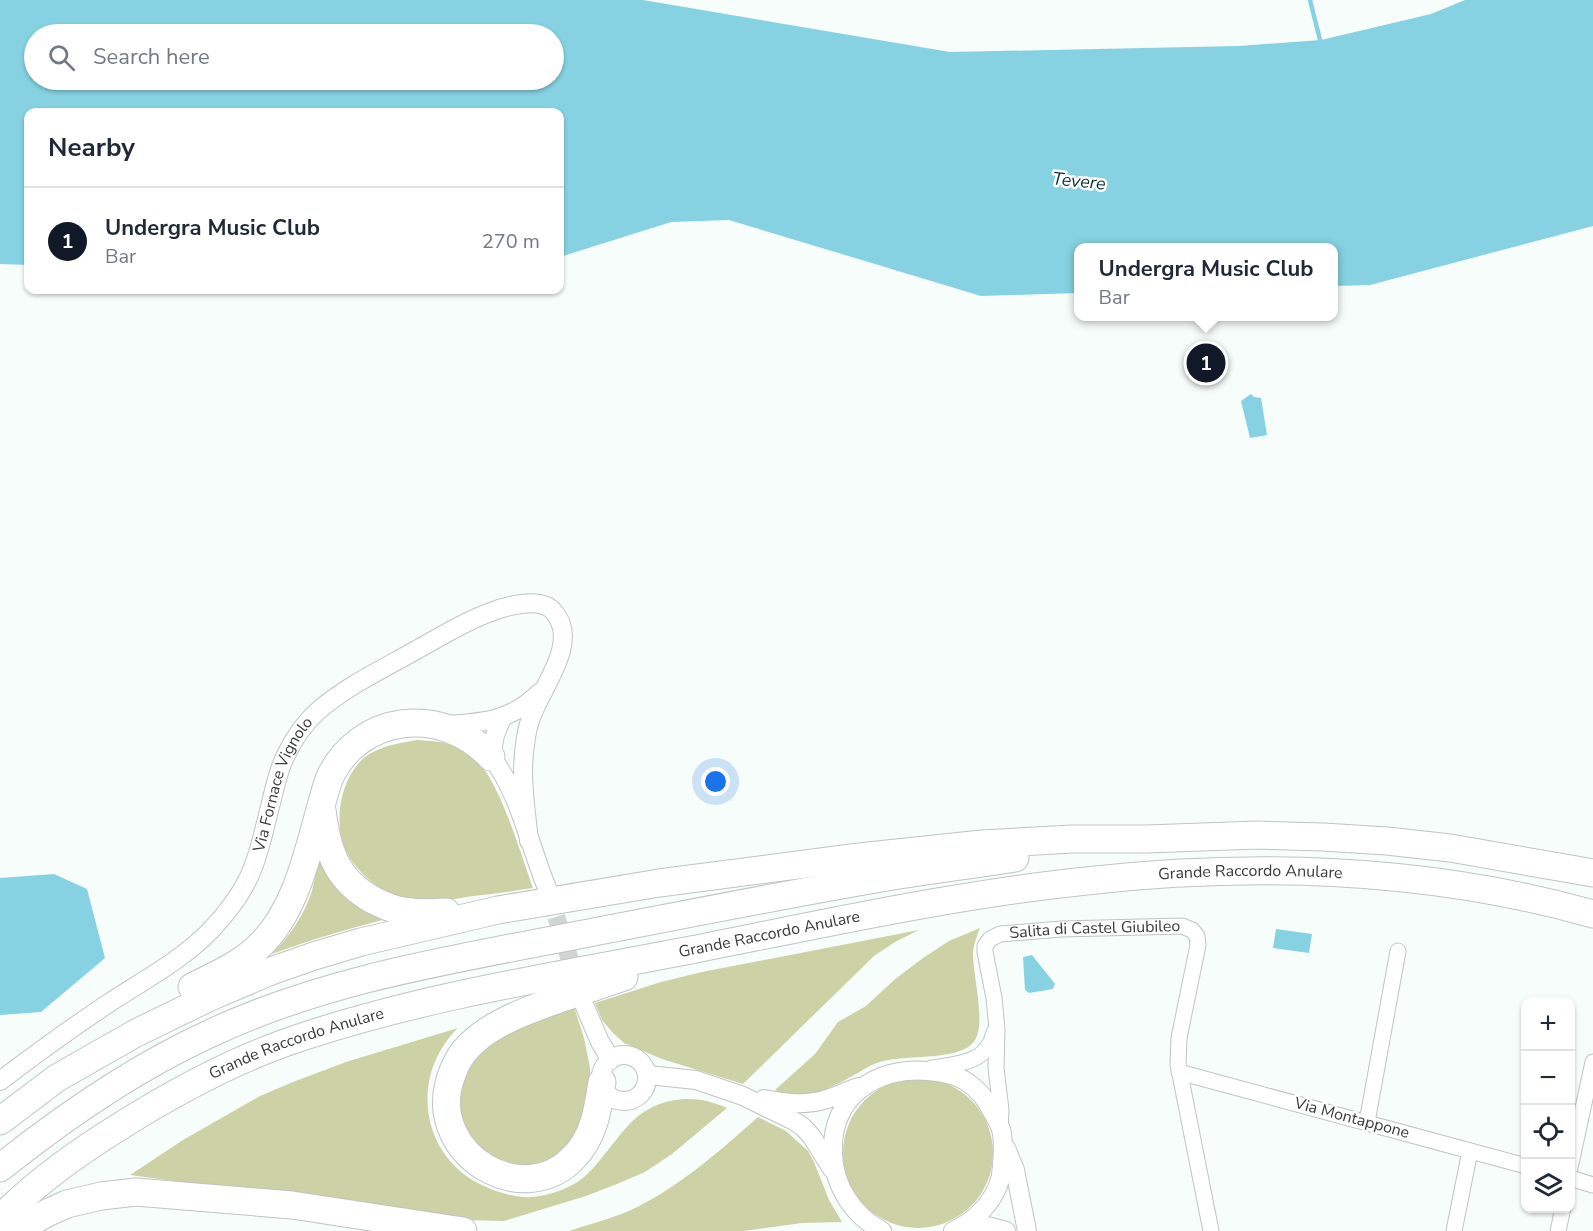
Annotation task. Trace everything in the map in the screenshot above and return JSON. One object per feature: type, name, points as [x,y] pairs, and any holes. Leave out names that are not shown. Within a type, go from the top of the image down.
[{"type":"highway","points":[[0,1121],[116,1031],[161,1003],[242,960],[257,948],[279,922],[294,894],[329,779],[336,764],[363,738],[380,729],[398,724],[434,725],[462,735],[491,757]]},
{"type":"highway","points":[[322,805],[325,834],[331,854],[340,872],[365,895],[401,911],[422,913],[498,910]]},
{"type":"highway","points":[[57,1078],[136,1033],[210,997],[272,971],[361,942],[498,910],[659,883],[859,856],[1071,839],[1257,835],[1387,841],[1482,853],[1593,873]]},
{"type":"highway","points":[[0,1168],[77,1110],[174,1051],[285,1002],[324,990],[465,957],[888,877],[1147,838]]},
{"type":"highway","name":"Grande Raccordo Anulare","points":[[0,1219],[37,1185],[126,1122],[223,1068],[289,1041],[446,998],[714,945],[1018,890],[1110,878],[1229,871],[1336,873],[1429,881],[1514,894],[1593,914]]},
{"type":"highway","points":[[606,1071],[596,1118],[583,1145],[574,1158],[547,1174],[517,1178],[489,1170],[465,1151],[450,1126],[447,1092],[454,1070],[469,1045],[486,1032],[510,1018],[541,1006],[714,945]]},
{"type":"highway","points":[[15,1231],[67,1204],[101,1196],[136,1192],[292,1205],[463,1231]]},
{"type":"street","name":"Via Fornace Vignolo","points":[[0,1081],[69,1030],[179,957],[199,942],[222,918],[242,891],[255,864],[279,770],[286,754],[307,722],[333,699],[384,668],[473,620],[501,609],[524,604],[540,604],[554,612],[563,639],[559,659],[532,713],[528,728],[522,764],[529,841]]},
{"type":"street","name":"Via Fornace Vignolo","points":[[434,725],[484,722],[502,718],[526,705],[548,683]]},
{"type":"street","points":[[502,718],[495,735],[491,757],[513,793],[547,888]]},
{"type":"street","name":"Salita di Castel Giubileo","points":[[1027,1231],[1015,1170],[1001,1134],[1001,1110],[996,1068],[998,1035],[985,946],[992,938],[1000,934],[1061,929],[1182,926],[1192,930],[1197,936],[1197,950],[1177,1055],[1211,1231]]},
{"type":"street","points":[[1367,1122],[1398,951]]},
{"type":"street","points":[[585,1007],[606,1071],[607,1094],[618,1101],[626,1102],[633,1100],[646,1085],[648,1075],[642,1062],[636,1058],[623,1055],[606,1071]]},
{"type":"street","name":"Salita di Castel Giubileo","points":[[921,1070],[957,1064],[984,1052],[990,1045],[996,1020]]},
{"type":"street","points":[[1572,1159],[1593,1062]]},
{"type":"street","points":[[837,1176],[832,1152],[835,1129],[844,1106],[856,1092],[877,1078],[921,1070],[961,1078],[972,1085],[989,1105],[1001,1134],[1002,1173],[997,1188],[981,1212],[958,1228]]},
{"type":"street","name":"Via Montappone","points":[[1179,1071],[1521,1165]]},
{"type":"street","points":[[648,1075],[696,1080],[743,1096],[803,1127],[837,1176],[847,1199],[859,1215],[882,1231]]},
{"type":"street","points":[[743,1096],[805,1103],[829,1099],[864,1086]]},
{"type":"street","points":[[1454,1231],[1470,1151]]},
{"type":"street","points":[[1575,1180],[1593,1185]]},
{"type":"street","points":[[1558,1231],[1562,1213]]},
{"type":"street","points":[[958,1228],[987,1226],[1006,1231]]},
{"type":"green space","points":[[417,740],[454,745],[483,768],[506,813],[533,888],[436,901],[408,900],[392,895],[377,886],[353,862],[343,844],[339,817],[349,777],[356,766],[371,753]]},
{"type":"green space","points":[[321,845],[395,917],[272,954],[301,917],[312,891]]},
{"type":"green space","points":[[980,928],[973,954],[979,1011],[978,1032],[975,1040],[968,1047],[946,1055],[880,1062],[833,1086],[809,1095],[792,1096],[775,1090],[815,1054],[838,1022],[866,1006],[894,980],[923,958],[949,941]]},
{"type":"green space","points":[[919,930],[874,956],[743,1084],[662,1059],[624,1043],[602,1020],[595,1003],[661,982],[702,972]]},
{"type":"green space","points":[[574,1007],[584,1038],[590,1068],[591,1098],[587,1122],[551,1164],[506,1167],[466,1140],[457,1097],[475,1055],[514,1029]]},
{"type":"green space","points":[[458,1028],[442,1047],[432,1069],[428,1091],[429,1114],[435,1136],[446,1156],[462,1173],[502,1193],[533,1197],[553,1193],[572,1185],[592,1169],[634,1120],[661,1103],[694,1099],[727,1108],[672,1154],[645,1172],[586,1196],[504,1221],[464,1220],[130,1175],[183,1140],[260,1096],[346,1062]]},
{"type":"green space","points":[[918,1078],[933,1079],[947,1084],[960,1090],[971,1100],[981,1111],[987,1124],[992,1138],[992,1168],[987,1182],[981,1195],[971,1206],[960,1216],[947,1222],[933,1227],[918,1228],[903,1227],[889,1222],[876,1216],[865,1206],[855,1195],[849,1182],[844,1168],[843,1153],[844,1138],[849,1124],[855,1111],[865,1100],[876,1090],[889,1084],[903,1079]]},
{"type":"green space","points":[[758,1117],[786,1131],[808,1151],[829,1200],[842,1222],[802,1223],[743,1231],[569,1231],[623,1213],[665,1191],[714,1156]]},
{"type":"water","name":"Tevere","points":[[0,0],[643,0],[950,52],[1238,46],[1321,40],[1431,14],[1465,0],[1593,0],[1593,226],[1370,285],[1338,286],[1338,243],[1074,243],[1074,293],[981,296],[729,220],[671,222],[564,256],[564,108],[24,108],[24,265],[0,264]]},
{"type":"water","points":[[1251,394],[1261,398],[1267,435],[1250,438],[1241,401]]},
{"type":"water","points":[[54,874],[87,889],[105,958],[41,1012],[0,1015],[0,878]]},
{"type":"water","points":[[1276,929],[1312,934],[1309,953],[1273,948]]},
{"type":"water","points":[[1032,955],[1055,984],[1053,989],[1029,993],[1025,990],[1023,957]]},
{"type":"waterway","points":[[1310,0],[1321,44]]},
{"type":"tunnel","points":[[548,891],[577,982]]},
{"type":"place","name":"Undergra Music Club","points":[[1206,363]]}]
